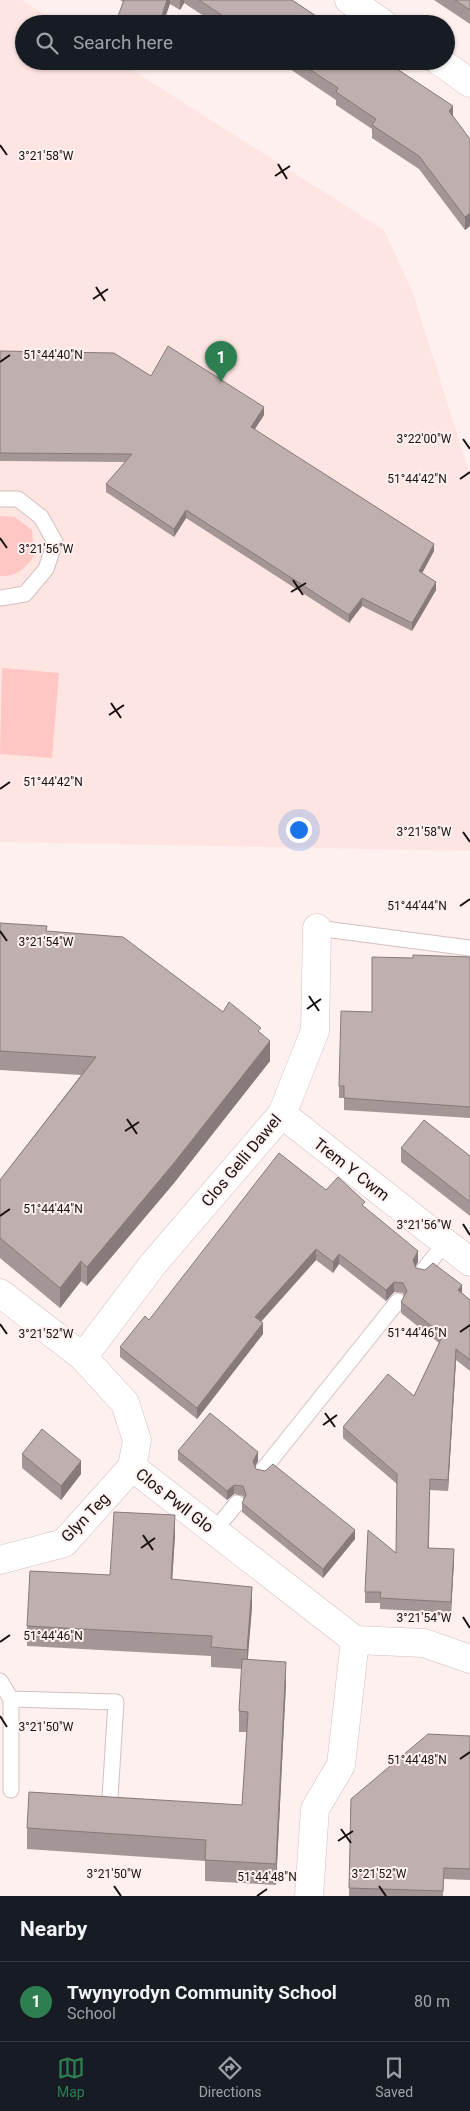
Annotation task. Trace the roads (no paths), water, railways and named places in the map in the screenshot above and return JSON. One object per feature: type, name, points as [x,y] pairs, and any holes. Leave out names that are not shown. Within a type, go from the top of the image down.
[{"type":"street","points":[[349,0],[371,15]]},
{"type":"street","points":[[452,70],[470,83]]},
{"type":"street","name":"Clos Gelli Dawel","points":[[83,1357],[154,1263],[282,1114],[315,1031],[317,928]]},
{"type":"street","name":"Trem Y Cwm","points":[[282,1114],[470,1262]]},
{"type":"street","name":"Clos Pwll Glo","points":[[0,1293],[83,1357],[125,1403],[137,1440],[132,1468],[355,1640]]},
{"type":"street","name":"Glyn Teg","points":[[0,1560],[64,1543],[132,1468]]},
{"type":"street","points":[[309,1896],[315,1809],[341,1765],[355,1640],[424,1643],[470,1658]]},
{"type":"lane","points":[[0,499],[18,500],[41,517],[55,542],[46,569],[25,594],[0,598]]},
{"type":"lane","points":[[317,928],[470,948]]},
{"type":"lane","points":[[422,1272],[445,1243]]},
{"type":"lane","points":[[262,1471],[398,1301]]},
{"type":"lane","points":[[214,1531],[237,1502]]},
{"type":"lane","points":[[0,1681],[11,1699],[11,1790]]},
{"type":"lane","points":[[11,1699],[116,1702],[110,1798]]},
{"type":"place","name":"Twynyrodyn Community School","points":[[221,382]]}]
